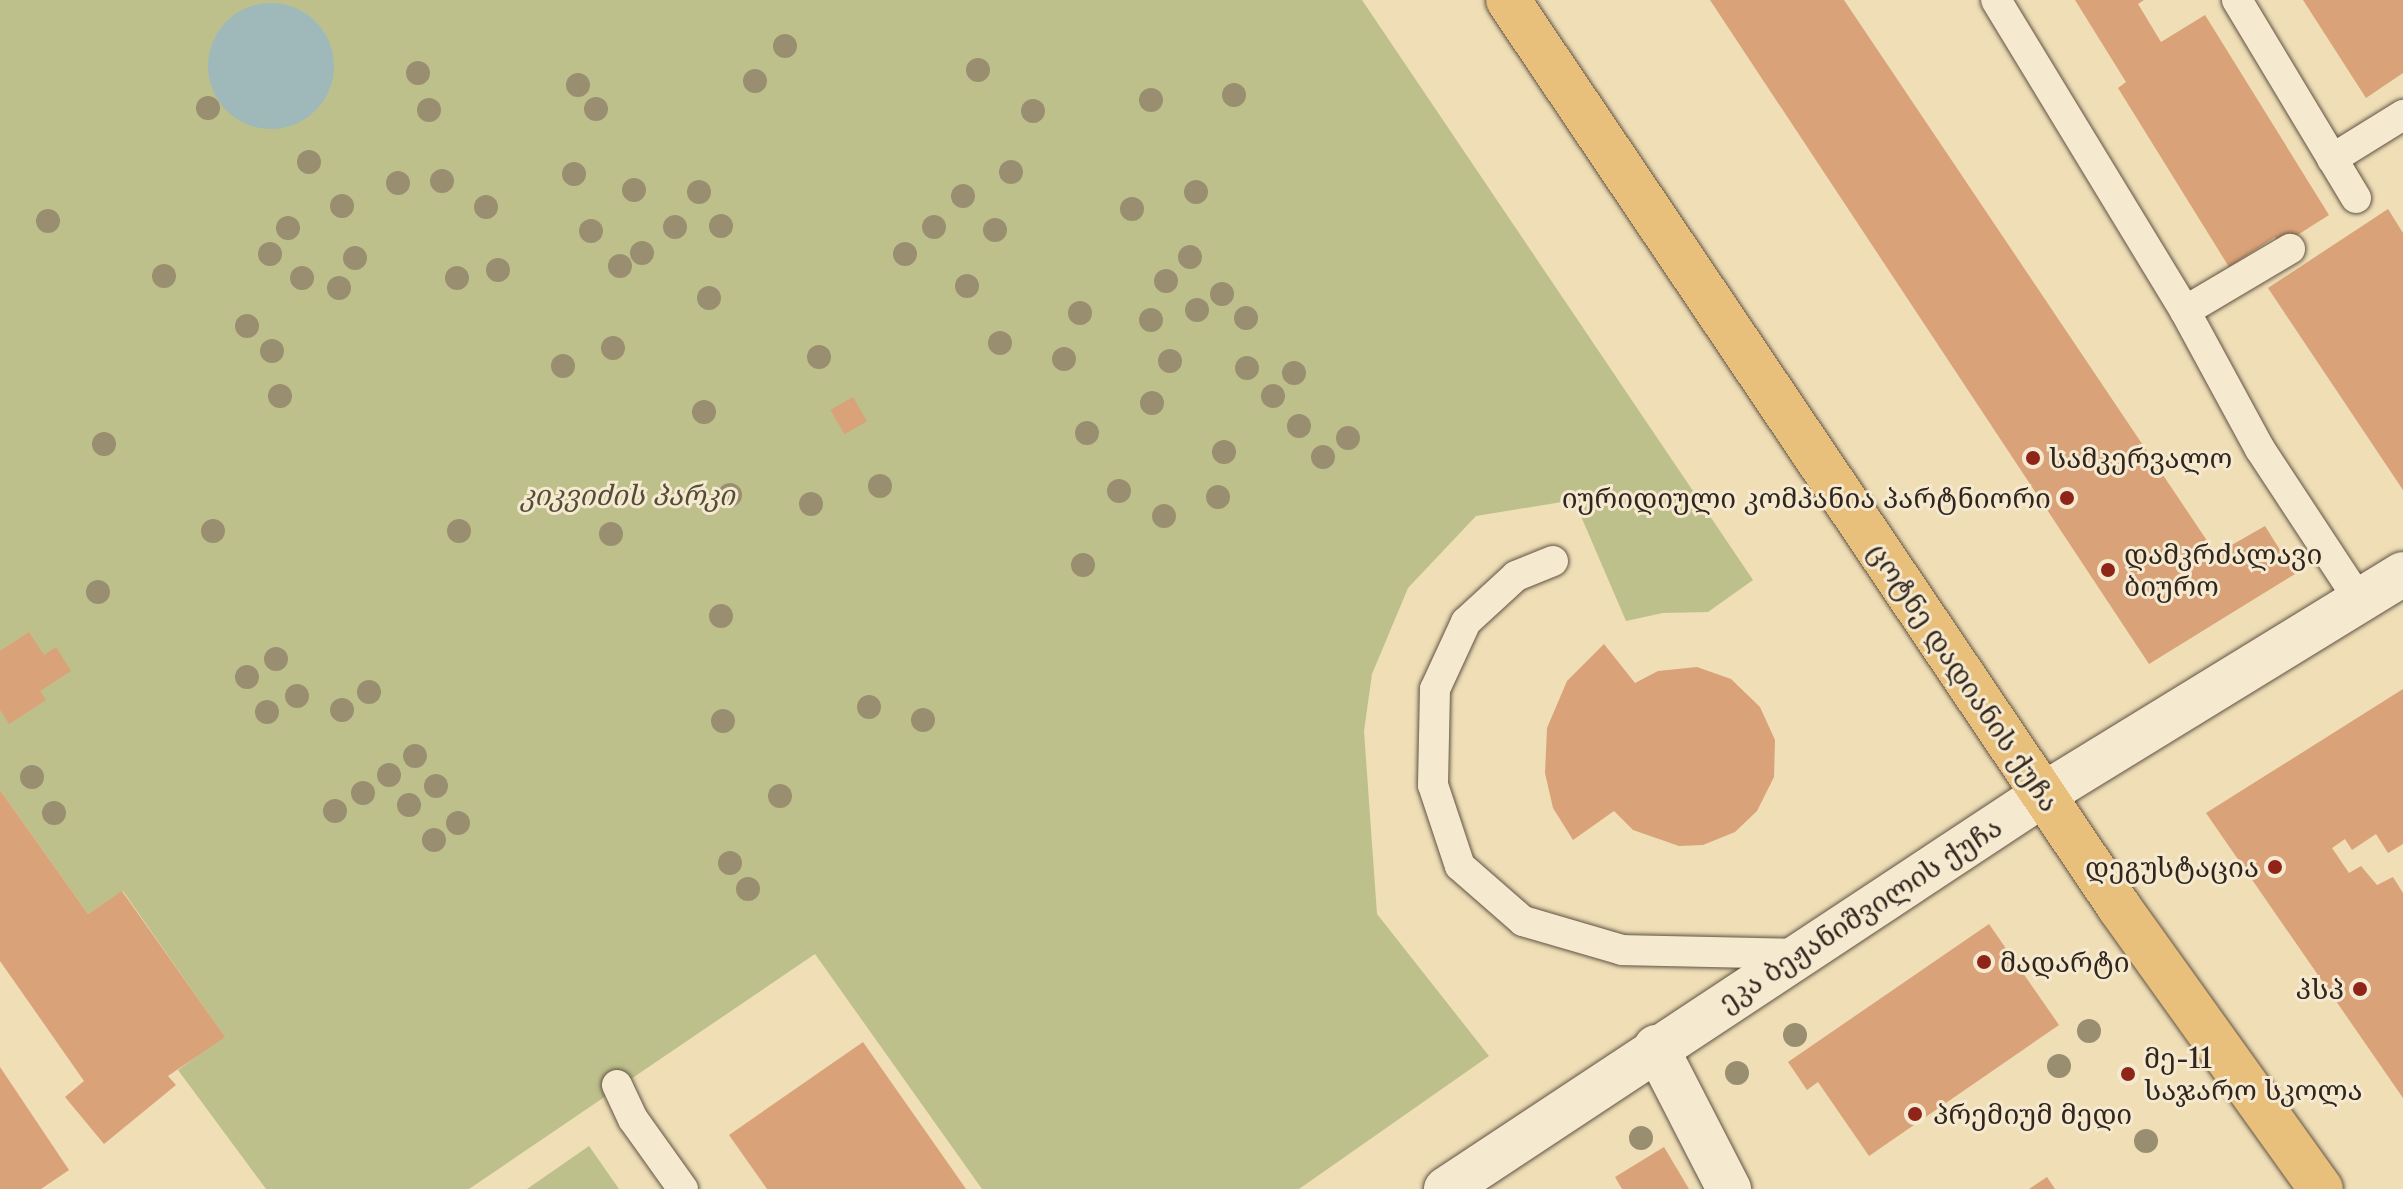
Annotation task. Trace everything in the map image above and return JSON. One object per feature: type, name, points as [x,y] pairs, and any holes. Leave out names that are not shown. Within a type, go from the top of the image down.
[{"type":"main road","name":"ცოტნე დადიანის ქუჩა","points":[[1508,0],[2044,794],[2321,1189]]},
{"type":"street","name":"ეკა ბეჟანიშვილის ქუჩა","points":[[1446,1189],[1656,1047],[2044,794],[2403,574]]},
{"type":"street","points":[[1656,1047],[1729,1189]]},
{"type":"lane","points":[[1996,0],[2185,311],[2260,449],[2360,601]]},
{"type":"lane","points":[[2237,0],[2356,198]]},
{"type":"lane","points":[[2332,159],[2403,115]]},
{"type":"lane","points":[[2185,311],[2290,249]]},
{"type":"lane","points":[[1553,561],[1516,576],[1466,622],[1435,689],[1433,785],[1460,866],[1523,921],[1622,950],[1799,954]]},
{"type":"lane","points":[[617,1085],[633,1119],[683,1189]]},
{"type":"green space","name":"კიკვიძის პარკი","points":[[0,0],[1362,0],[1753,580],[1708,612],[1663,613],[1626,621],[1574,500],[1476,516],[1408,588],[1372,674],[1364,731],[1377,914],[1489,1056],[1299,1189],[982,1189],[815,954],[469,1189],[266,1189],[178,1070],[224,1036],[123,891],[88,914],[0,790]]},
{"type":"green space","points":[[589,1146],[619,1189],[527,1189]]},
{"type":"water","points":[[271,3],[295,8],[315,22],[329,42],[334,66],[329,90],[315,110],[295,124],[271,129],[247,124],[227,110],[213,90],[208,66],[213,42],[227,22],[247,8]]},
{"type":"building","points":[[1710,0],[1844,0],[2216,554],[2265,526],[2295,574],[2149,664]]},
{"type":"building","points":[[2075,0],[2144,0],[2138,4],[2161,42],[2205,15],[2329,215],[2280,246],[2275,237],[2229,267],[2118,88],[2126,82]]},
{"type":"building","points":[[2303,0],[2403,0],[2403,73],[2366,98]]},
{"type":"building","points":[[2388,209],[2403,233],[2403,490],[2268,288]]},
{"type":"building","points":[[853,397],[867,421],[844,434],[830,410]]},
{"type":"building","points":[[29,632],[44,655],[56,647],[71,671],[40,691],[46,700],[9,724],[0,710],[0,651]]},
{"type":"building","points":[[1604,644],[1635,683],[1658,671],[1697,667],[1731,679],[1760,707],[1775,740],[1774,777],[1757,811],[1735,832],[1703,845],[1679,846],[1633,830],[1614,811],[1573,840],[1553,808],[1545,773],[1547,728],[1567,681]]},
{"type":"building","points":[[2403,689],[2403,844],[2388,853],[2376,834],[2352,850],[2345,839],[2332,848],[2349,873],[2361,866],[2377,885],[2393,877],[2403,893],[2403,1098],[2206,813]]},
{"type":"building","points":[[0,790],[88,914],[122,891],[225,1037],[168,1076],[176,1085],[104,1144],[65,1097],[84,1081],[0,961]]},
{"type":"building","points":[[1989,924],[2059,1025],[1869,1156],[1818,1082],[1807,1090],[1788,1062]]},
{"type":"building","points":[[863,1042],[966,1189],[767,1189],[729,1135]]},
{"type":"building","points":[[0,1067],[69,1170],[41,1189],[0,1189]]},
{"type":"building","points":[[1664,1147],[1689,1189],[1622,1189],[1615,1177]]},
{"type":"building","points":[[2047,1177],[2055,1189],[2029,1189]]},
{"type":"place","name":"სამკერვალო","points":[[2033,458]]},
{"type":"place","name":"იურიდიული კომპანია პარტნიორი","points":[[2067,498]]},
{"type":"place","name":"დამკრძალავი ბიურო","points":[[2108,570]]},
{"type":"place","name":"დეგუსტაცია","points":[[2275,867]]},
{"type":"place","name":"მადარტი","points":[[1984,962]]},
{"type":"place","name":"პსპ","points":[[2360,989]]},
{"type":"place","name":"მე-11 საჯარო სკოლა","points":[[2128,1074]]},
{"type":"place","name":"პრემიუმ მედი","points":[[1915,1114]]}]
